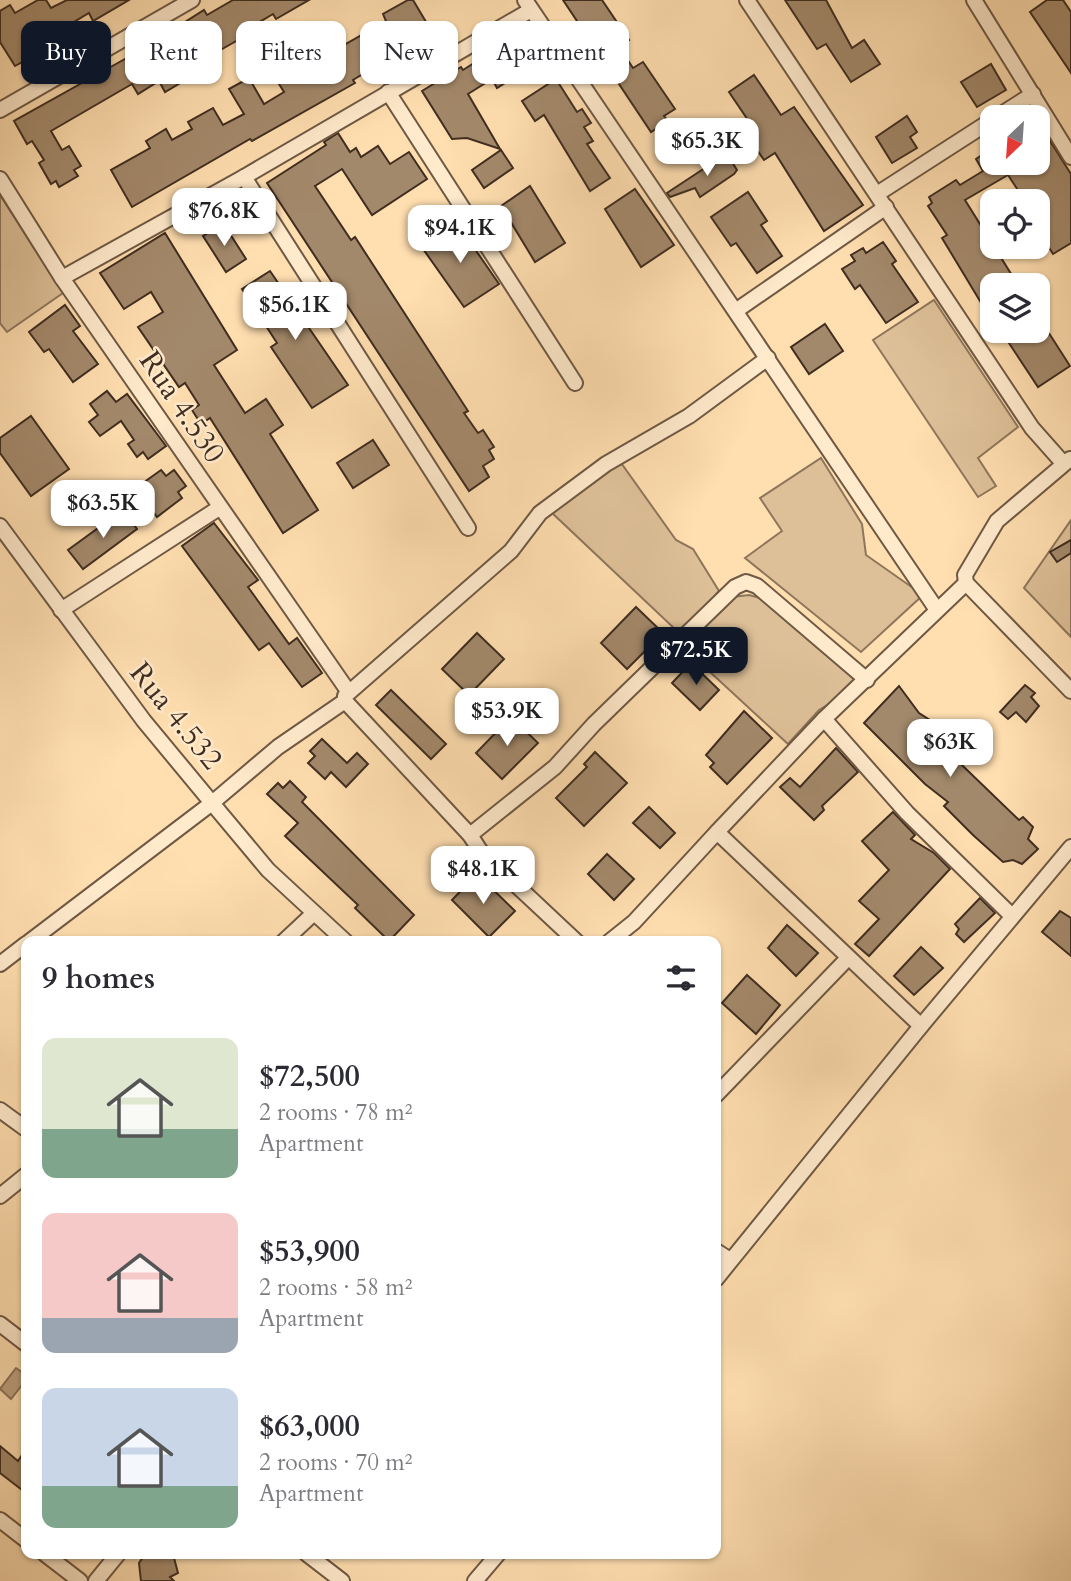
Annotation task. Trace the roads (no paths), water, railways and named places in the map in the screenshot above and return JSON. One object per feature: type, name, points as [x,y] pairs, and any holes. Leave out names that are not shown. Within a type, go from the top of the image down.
[{"type":"street","points":[[0,110],[192,0]]},
{"type":"street","points":[[747,0],[1032,428],[1067,461],[997,520],[965,575],[966,583],[1071,691]]},
{"type":"street","points":[[974,0],[1071,157]]},
{"type":"street","points":[[62,278],[244,177],[528,5],[737,310],[937,610]]},
{"type":"street","points":[[388,92],[575,383]]},
{"type":"street","points":[[1016,105],[1033,94]]},
{"type":"street","points":[[737,310],[881,200],[980,129]]},
{"type":"street","points":[[244,177],[468,528]]},
{"type":"street","name":"Rua 4.530","points":[[0,179],[62,278],[326,662],[346,696],[488,858],[571,936]]},
{"type":"street","name":"Rua 4.532","points":[[0,526],[144,721],[212,803],[286,740],[346,696],[461,598],[511,551],[540,513],[606,464],[689,416],[768,358]]},
{"type":"street","points":[[61,610],[219,508]]},
{"type":"street","points":[[470,835],[555,767],[593,724],[735,587],[746,582],[757,586],[867,680]]},
{"type":"street","points":[[616,936],[634,922],[824,719],[966,583]]},
{"type":"street","points":[[824,719],[907,813],[1012,916]]},
{"type":"street","points":[[37,936],[212,803],[259,860],[339,936]]},
{"type":"street","points":[[717,832],[921,1026]]},
{"type":"street","points":[[721,1272],[1071,847]]},
{"type":"street","points":[[289,936],[314,913]]},
{"type":"street","points":[[0,964],[21,948]]},
{"type":"street","points":[[721,1090],[848,958]]},
{"type":"street","points":[[0,1110],[21,1125]]},
{"type":"street","points":[[0,1196],[21,1179]]},
{"type":"street","points":[[721,1254],[730,1260]]},
{"type":"street","points":[[0,1324],[21,1340]]},
{"type":"street","points":[[0,1520],[21,1536]]},
{"type":"street","points":[[51,1559],[73,1579]]},
{"type":"street","points":[[96,1581],[114,1559]]},
{"type":"street","points":[[313,1559],[342,1581]]},
{"type":"street","points":[[475,1581],[494,1559]]}]
